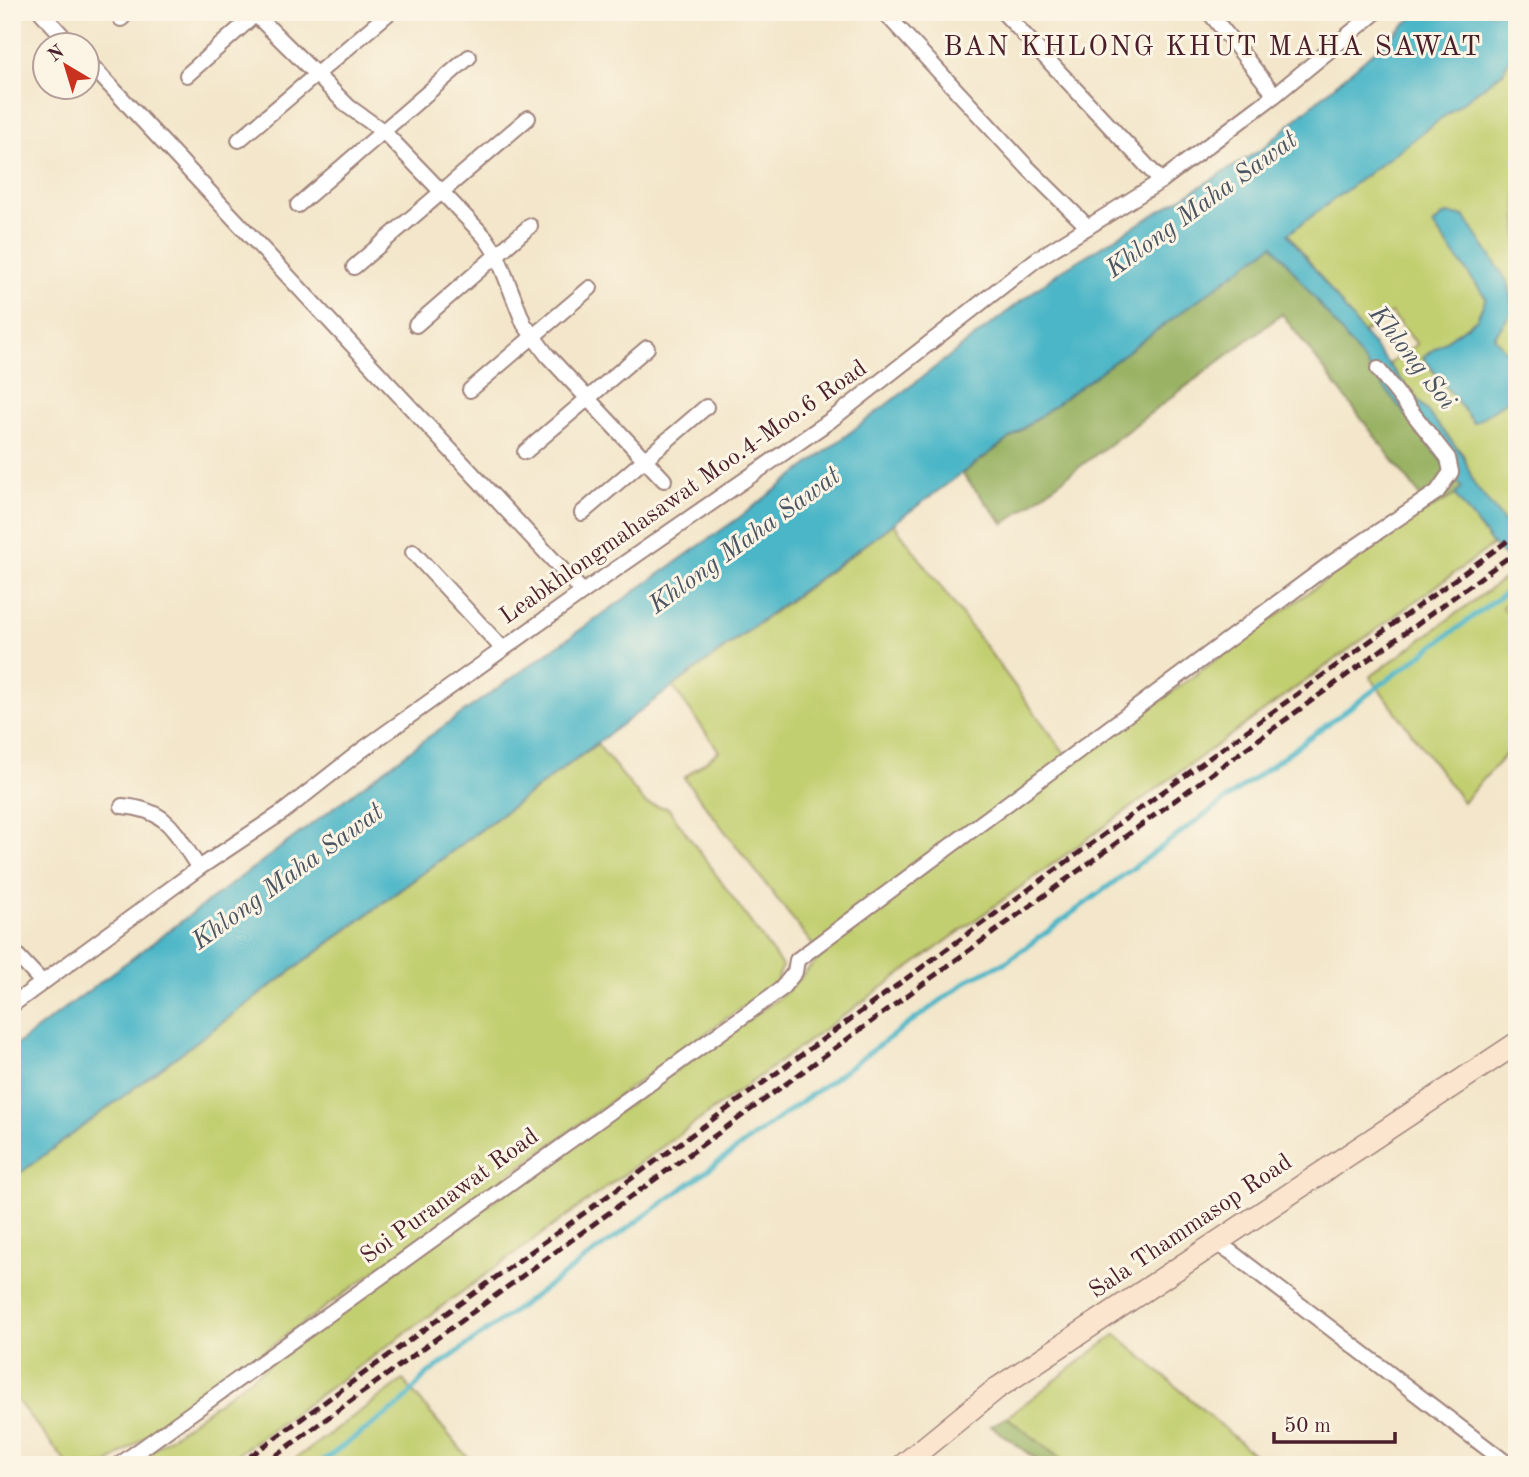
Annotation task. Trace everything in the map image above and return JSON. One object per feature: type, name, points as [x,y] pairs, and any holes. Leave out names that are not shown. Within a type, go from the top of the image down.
[{"type":"street","points":[[41,12],[59,32]]},
{"type":"street","points":[[239,140],[390,12]]},
{"type":"street","points":[[884,12],[1028,168],[1088,226]]},
{"type":"street","points":[[1003,12],[1161,181]]},
{"type":"street","points":[[1209,12],[1275,95]]},
{"type":"street","name":"Leabkhlongmahasawat Moo.4-Moo.6 Road","points":[[12,1005],[41,981],[199,868],[283,812],[503,649],[831,420],[1037,259],[1161,181],[1275,95],[1376,12]]},
{"type":"street","points":[[187,75],[255,13],[349,107],[383,131],[485,237],[497,255],[524,324],[664,480]]},
{"type":"street","points":[[298,205],[469,57]]},
{"type":"street","points":[[102,77],[583,592]]},
{"type":"street","points":[[354,267],[528,118]]},
{"type":"street","points":[[416,325],[530,226]]},
{"type":"street","points":[[470,390],[590,288]]},
{"type":"street","points":[[525,452],[647,348]]},
{"type":"street","name":"Soi Puranawat Road","points":[[119,1465],[781,989],[795,972],[797,960],[1327,566],[1437,492],[1451,472],[1448,458],[1378,369]]},
{"type":"street","points":[[582,513],[706,407]]},
{"type":"street","points":[[413,552],[503,649]]},
{"type":"street","points":[[122,806],[142,808],[163,817],[199,868]]},
{"type":"street","points":[[12,950],[41,981]]},
{"type":"street","name":"Sala Thammasop Road","points":[[903,1465],[996,1388],[1517,1043]]},
{"type":"street","points":[[1214,1242],[1231,1252],[1509,1465]]},
{"type":"green space","points":[[1517,42],[1517,356],[1511,358],[1494,337],[1512,312],[1445,214],[1433,225],[1486,298],[1477,319],[1423,358],[1473,422],[1517,394],[1517,527],[1510,532],[1474,484],[1463,455],[1388,365],[1417,344],[1391,313],[1363,333],[1288,233],[1503,72]]},
{"type":"green space","points":[[1273,244],[1462,487],[1455,495],[1430,509],[1282,314],[1004,524],[962,474]]},
{"type":"green space","points":[[1455,495],[1493,545],[223,1465],[133,1465],[442,1237],[783,995],[821,956],[684,778],[719,751],[673,687],[894,524],[1073,764],[1394,530]]},
{"type":"green space","points":[[1517,569],[1517,595],[1502,607],[1517,626],[1517,742],[1463,802],[1370,677]]},
{"type":"green space","points":[[597,744],[646,804],[668,808],[782,966],[777,982],[106,1465],[68,1465],[12,1394],[12,1179]]},
{"type":"green space","points":[[1116,1334],[1266,1465],[1068,1465],[1007,1417]]},
{"type":"green space","points":[[403,1380],[474,1465],[287,1465]]},
{"type":"green space","points":[[1007,1417],[1068,1465],[1044,1465],[991,1426]]},
{"type":"water","name":"Khlong Maha Sawat","points":[[1419,12],[1517,12],[1517,42],[1503,72],[1288,234],[1363,333],[1463,455],[1474,484],[1517,538],[1517,568],[1493,545],[1455,495],[1462,487],[1273,245],[770,614],[12,1179],[12,1048],[427,738],[740,517],[1059,272],[1262,149]]},
{"type":"water","points":[[1445,214],[1464,216],[1509,284],[1512,312],[1494,337],[1511,357],[1517,356],[1517,394],[1474,423],[1423,357],[1477,319],[1486,298],[1433,225]]},
{"type":"waterway","points":[[317,1465],[401,1404],[426,1375],[973,977],[1006,962],[1517,584]]},
{"type":"railway","points":[[238,1465],[1517,534]]},
{"type":"railway","points":[[263,1465],[1517,551]]},
{"type":"district","name":"BAN KHLONG KHUT MAHA SAWAT","points":[[1213,48]]},
{"type":"water label","name":"Khlong Soi","points":[[1412,358]]}]
